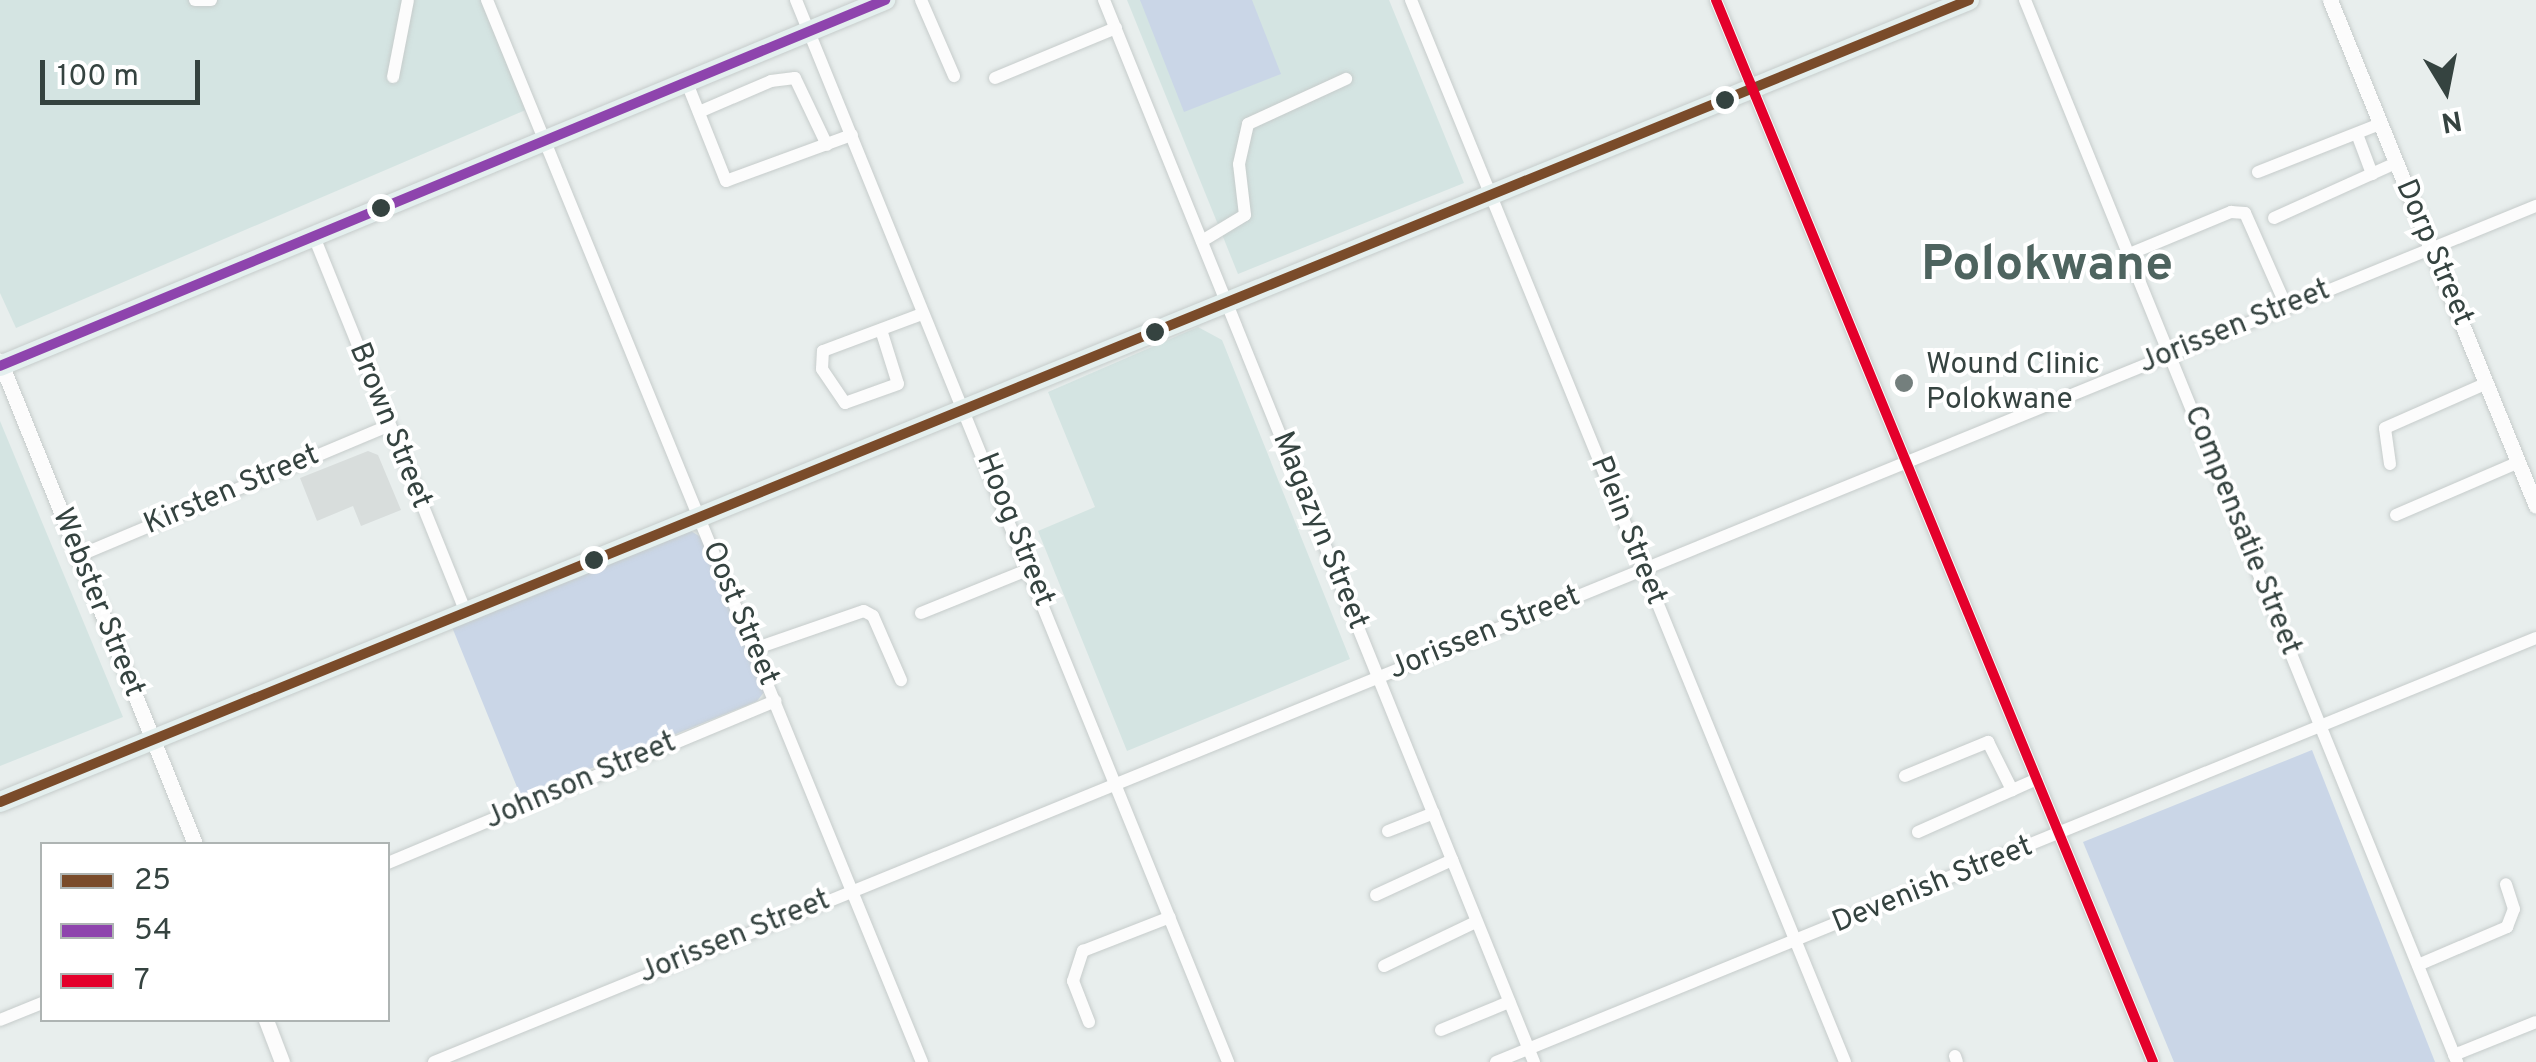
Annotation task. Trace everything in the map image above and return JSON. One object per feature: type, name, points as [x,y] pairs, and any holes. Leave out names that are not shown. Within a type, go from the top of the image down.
[{"type":"main road","points":[[0,364],[315,238],[884,0]]},
{"type":"main road","points":[[0,802],[1224,300],[1969,0]]},
{"type":"street","points":[[196,0],[211,0]]},
{"type":"street","points":[[393,77],[408,0]]},
{"type":"street","name":"Oost Street","points":[[487,0],[922,1062]]},
{"type":"street","name":"Hoog Street","points":[[796,0],[922,314],[965,407],[1228,1062]]},
{"type":"street","points":[[921,0],[954,76]]},
{"type":"street","name":"Magazyn Street","points":[[1104,0],[1531,1056]]},
{"type":"street","name":"Plein Street","points":[[1410,0],[1845,1062]]},
{"type":"street","points":[[1716,0],[2153,1062]]},
{"type":"street","name":"Compensatie Street","points":[[2026,0],[2455,1058]]},
{"type":"street","name":"Dorp Street","points":[[2330,0],[2536,506]]},
{"type":"street","points":[[995,78],[1116,28]]},
{"type":"street","points":[[699,112],[771,81],[795,78],[826,145]]},
{"type":"street","points":[[1202,240],[1245,215],[1239,164],[1248,124],[1346,79]]},
{"type":"street","points":[[687,83],[730,182],[852,135]]},
{"type":"street","points":[[2258,172],[2380,124]]},
{"type":"street","points":[[2357,134],[2372,174]]},
{"type":"street","points":[[2274,218],[2396,164]]},
{"type":"street","name":"Jorissen Street","points":[[434,1062],[2536,206]]},
{"type":"street","points":[[2127,255],[2231,212],[2244,213],[2287,308]]},
{"type":"street","name":"Brown Street","points":[[315,238],[466,612]]},
{"type":"street","points":[[882,333],[898,384],[845,403],[825,376],[821,354],[922,314]]},
{"type":"street","name":"Webster Street","points":[[0,364],[194,842]]},
{"type":"street","points":[[2390,464],[2385,428],[2487,383]]},
{"type":"street","name":"Kirsten Street","points":[[76,557],[388,426]]},
{"type":"street","points":[[2396,515],[2518,462]]},
{"type":"street","points":[[921,613],[1030,569]]},
{"type":"street","points":[[754,649],[864,611],[873,616],[902,680]]},
{"type":"street","name":"Devenish Street","points":[[1496,1062],[1531,1056],[1797,942],[2536,638]]},
{"type":"street","name":"Johnson Street","points":[[390,862],[775,701]]},
{"type":"street","points":[[1906,776],[1988,742],[2012,790]]},
{"type":"street","points":[[1918,832],[2037,779]]},
{"type":"street","points":[[1388,831],[1434,813]]},
{"type":"street","points":[[1376,895],[1452,860]]},
{"type":"street","points":[[2418,966],[2507,928],[2514,909],[2506,884]]},
{"type":"street","points":[[1089,1022],[1073,981],[1083,951],[1170,918]]},
{"type":"street","points":[[1384,966],[1476,922]]},
{"type":"street","points":[[1441,1030],[1510,1002]]},
{"type":"street","points":[[0,1020],[40,1004]]},
{"type":"street","points":[[267,1022],[282,1062]]},
{"type":"street","points":[[2455,1058],[2536,1022]]},
{"type":"shaded area","points":[[0,0],[483,0],[528,109],[16,328],[0,293]]},
{"type":"shaded area","points":[[1127,0],[1389,0],[1464,183],[1238,274]]},
{"type":"shaded area","points":[[1140,0],[1252,0],[1281,74],[1184,112]]},
{"type":"shaded area","points":[[1198,327],[1222,340],[1350,659],[1127,751],[1038,531],[1095,507],[1048,392]]},
{"type":"shaded area","points":[[0,421],[123,717],[0,766]]},
{"type":"shaded area","points":[[368,451],[378,455],[401,510],[361,526],[353,506],[317,521],[300,478]]},
{"type":"shaded area","points":[[691,531],[704,539],[765,691],[757,701],[521,797],[452,627]]},
{"type":"shaded area","points":[[2312,750],[2435,1062],[2174,1062],[2083,842]]},
{"type":"transit line","name":"54","points":[[0,366],[885,0]]},
{"type":"transit line","name":"7","points":[[1716,0],[2153,1062]]},
{"type":"transit line","name":"25","points":[[0,802],[1969,0]]},
{"type":"place","name":"Wound Clinic Polokwane","points":[[1904,383]]},
{"type":"district","name":"Polokwane","points":[[2047,267]]}]
